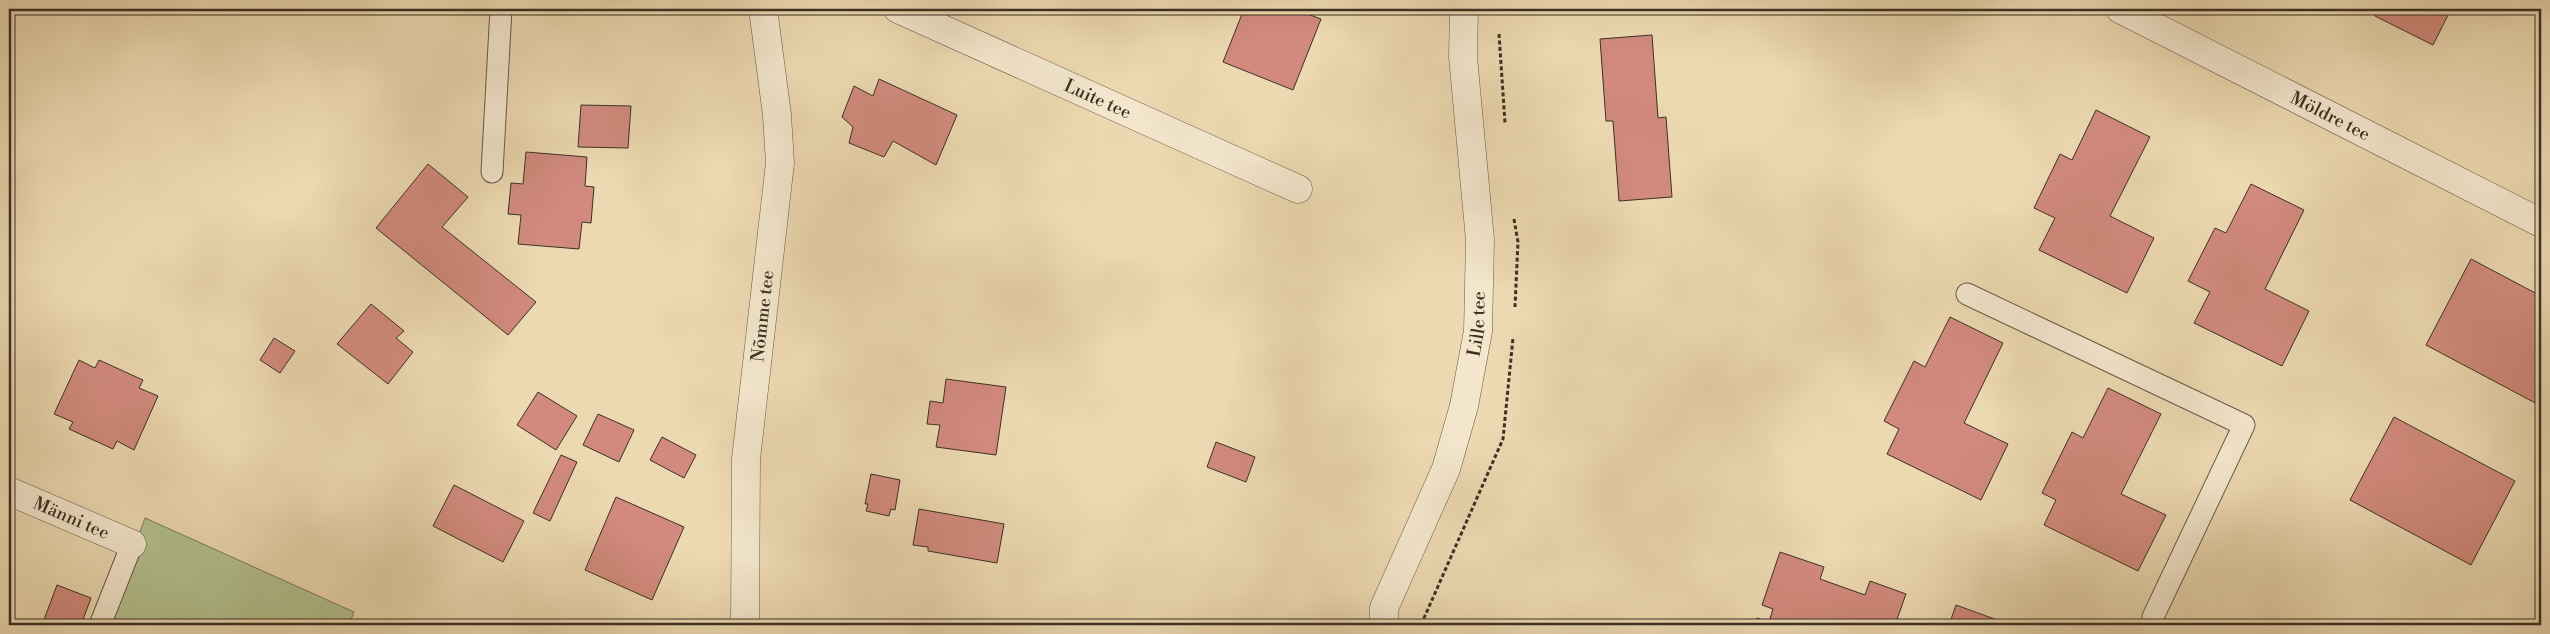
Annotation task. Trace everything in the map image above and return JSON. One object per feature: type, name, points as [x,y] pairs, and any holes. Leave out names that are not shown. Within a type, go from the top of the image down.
[{"type":"street","name":"Nõmme tee","points":[[745,625],[746,459],[780,163],[777,115],[763,9]]},
{"type":"street","name":"Luite tee","points":[[898,9],[1298,189]]},
{"type":"street","name":"Lille tee","points":[[1384,625],[1384,608],[1446,470],[1464,406],[1478,331],[1480,240],[1463,57],[1464,9]]},
{"type":"street","name":"Möldre tee","points":[[2120,9],[2541,223]]},
{"type":"street","name":"Männi tee","points":[[9,492],[132,544]]},
{"type":"lane","points":[[492,172],[501,9]]},
{"type":"lane","points":[[1967,294],[2244,424],[2153,617],[2152,625]]},
{"type":"lane","points":[[100,625],[132,544]]},
{"type":"green space","points":[[145,518],[354,612],[349,625],[106,625]]},
{"type":"building","points":[[1244,9],[1294,9],[1321,19],[1293,90],[1223,62]]},
{"type":"building","points":[[2379,9],[2451,9],[2433,45],[2375,16]]},
{"type":"building","points":[[1652,35],[1658,118],[1666,117],[1672,197],[1619,201],[1613,121],[1606,121],[1600,39]]},
{"type":"building","points":[[879,79],[957,115],[936,165],[893,141],[884,157],[849,143],[853,127],[842,117],[854,86],[873,96]]},
{"type":"building","points":[[581,105],[631,106],[628,148],[578,147]]},
{"type":"building","points":[[2096,110],[2150,137],[2110,216],[2154,238],[2127,293],[2039,250],[2055,218],[2034,208],[2060,154],[2072,160]]},
{"type":"building","points":[[526,152],[587,157],[585,186],[594,187],[591,223],[582,222],[579,249],[518,244],[521,215],[508,214],[511,183],[523,184]]},
{"type":"building","points":[[428,164],[468,197],[442,227],[536,302],[508,335],[376,228]]},
{"type":"building","points":[[2251,184],[2304,210],[2265,289],[2309,311],[2282,366],[2194,323],[2210,292],[2188,281],[2215,228],[2226,233]]},
{"type":"building","points":[[2471,259],[2541,296],[2541,406],[2426,345]]},
{"type":"building","points":[[371,304],[404,331],[396,338],[413,352],[388,384],[337,344]]},
{"type":"building","points":[[1950,317],[2003,343],[1964,423],[2008,444],[1981,500],[1887,454],[1899,429],[1884,421],[1914,361],[1925,367]]},
{"type":"building","points":[[274,338],[295,351],[280,373],[260,360]]},
{"type":"building","points":[[79,360],[95,368],[99,360],[143,380],[139,388],[158,396],[134,450],[117,441],[113,449],[69,429],[73,422],[54,414]]},
{"type":"building","points":[[946,379],[1006,387],[996,455],[936,447],[940,425],[927,424],[930,401],[943,403]]},
{"type":"building","points":[[2108,388],[2161,414],[2121,494],[2166,515],[2138,571],[2044,525],[2056,500],[2042,493],[2072,432],[2083,438]]},
{"type":"building","points":[[538,392],[577,416],[556,450],[517,425]]},
{"type":"building","points":[[598,414],[634,430],[619,462],[583,445]]},
{"type":"building","points":[[2394,417],[2515,481],[2471,565],[2350,500]]},
{"type":"building","points":[[662,437],[696,455],[684,478],[650,460]]},
{"type":"building","points":[[1216,442],[1255,457],[1246,482],[1207,467]]},
{"type":"building","points":[[561,455],[577,462],[550,521],[533,513]]},
{"type":"building","points":[[871,474],[900,480],[895,510],[891,509],[889,516],[866,511],[868,504],[865,504]]},
{"type":"building","points":[[454,485],[524,521],[503,562],[433,526]]},
{"type":"building","points":[[616,497],[684,527],[652,600],[585,570]]},
{"type":"building","points":[[919,509],[1004,524],[997,563],[928,551],[928,547],[913,545]]},
{"type":"building","points":[[1780,552],[1824,567],[1820,579],[1865,595],[1870,581],[1906,594],[1895,625],[1755,625],[1757,618],[1769,622],[1773,609],[1762,605]]},
{"type":"building","points":[[57,585],[91,598],[81,625],[42,625]]},
{"type":"building","points":[[1956,605],[2000,621],[1999,625],[1949,625]]}]
